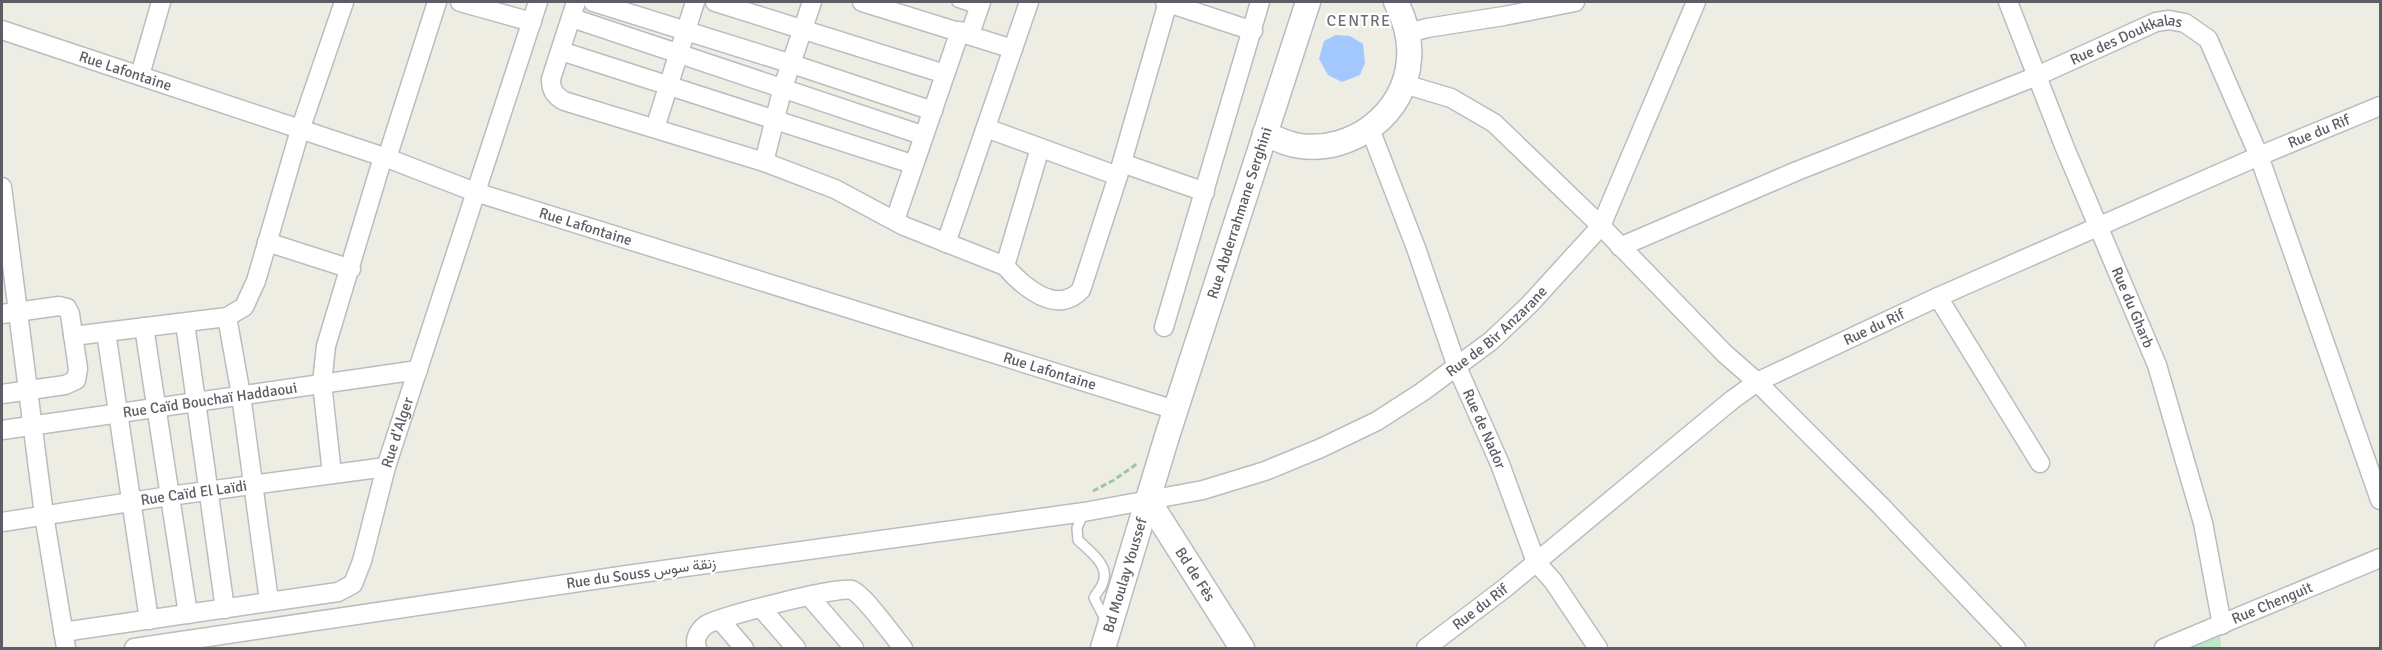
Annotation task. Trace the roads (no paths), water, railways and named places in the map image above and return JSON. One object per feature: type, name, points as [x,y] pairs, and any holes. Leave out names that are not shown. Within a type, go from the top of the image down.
[{"type":"street","points":[[140,75],[161,2]]},
{"type":"street","points":[[73,336],[227,317],[239,311],[247,303],[300,130],[344,2]]},
{"type":"street","points":[[332,474],[322,383],[326,346],[385,157],[437,2]]},
{"type":"street","points":[[460,2],[532,22]]},
{"type":"street","name":"Rue d'Alger","points":[[64,640],[149,620],[338,592],[353,584],[362,561],[386,467],[538,2]]},
{"type":"street","points":[[592,2],[686,30],[933,111]]},
{"type":"street","points":[[655,128],[695,2]]},
{"type":"street","points":[[715,2],[945,74]]},
{"type":"street","points":[[764,162],[777,119],[783,87],[812,2]]},
{"type":"street","points":[[862,2],[1013,49]]},
{"type":"street","points":[[946,243],[1029,2]]},
{"type":"street","points":[[922,135],[679,53],[574,10],[551,79],[552,90],[557,98],[764,162],[835,189],[903,226],[1005,266],[1031,292],[1058,301],[1076,297],[1087,276],[1120,170],[1167,2],[1253,31]]},
{"type":"street","points":[[1164,327],[1260,2]]},
{"type":"street","points":[[1265,134],[1308,2]]},
{"type":"street","name":"Rue Abderrahmane Serghini","points":[[1148,500],[1265,134],[1300,146],[1318,147],[1354,138],[1370,129],[1396,101],[1404,84],[1409,59],[1408,33],[1395,2]]},
{"type":"street","points":[[1408,33],[1506,9],[1575,2]]},
{"type":"street","name":"Rue de Bir Anzarane","points":[[1148,500],[1203,490],[1265,471],[1321,448],[1377,421],[1491,342],[1530,304],[1601,226],[1696,2]]},
{"type":"street","name":"Rue du Gharb","points":[[2008,2],[2160,376],[2204,523],[2222,625]]},
{"type":"street","points":[[895,220],[912,164],[945,74],[980,5]]},
{"type":"street","name":"Rue des Doukkalas","points":[[1620,247],[1797,171],[2037,76],[2156,22],[2169,20],[2185,23],[2208,39],[2259,156],[2380,500]]},
{"type":"street","name":"Rue Lafontaine","points":[[2,30],[385,157],[475,192],[1175,410]]},
{"type":"street","points":[[561,51],[912,164]]},
{"type":"street","points":[[1404,84],[1451,98],[1494,123],[1601,226],[1724,353],[1757,382],[1881,506],[2016,648]]},
{"type":"street","name":"Rue du Rif","points":[[1426,648],[1536,562],[1757,382],[1938,297],[2259,156],[2380,106]]},
{"type":"street","points":[[986,128],[1040,148],[1205,192]]},
{"type":"street","name":"Rue de Nador","points":[[1370,129],[1416,248],[1457,367],[1500,464],[1536,562],[1553,580],[1598,648]]},
{"type":"street","points":[[1005,266],[1040,148]]},
{"type":"street","points":[[2,187],[10,312],[29,391],[44,515],[64,640]]},
{"type":"street","points":[[267,242],[351,269]]},
{"type":"street","points":[[1938,297],[2040,462]]},
{"type":"street","points":[[2,394],[65,385],[76,380],[78,369],[69,311],[64,306],[10,312]]},
{"type":"street","points":[[227,317],[269,601]]},
{"type":"street","points":[[184,322],[225,609]]},
{"type":"street","points":[[144,327],[188,614]]},
{"type":"street","points":[[106,332],[149,620]]},
{"type":"street","name":"Rue Caïd Bouchaï Haddaoui","points":[[2,430],[418,370]]},
{"type":"street","name":"Rue Caïd El Laïdi","points":[[2,522],[169,496],[386,467]]},
{"type":"street","name":"Rue du Souss زنقة سوس","points":[[134,648],[627,575],[1084,512],[1148,500]]},
{"type":"street","name":"Bd Moulay Youssef","points":[[1106,638],[1148,500]]},
{"type":"street","name":"Bd de Fès","points":[[1148,500],[1242,648]]},
{"type":"street","name":"Rue Chenguit","points":[[2164,648],[2380,558]]},
{"type":"street","points":[[697,648],[696,639],[701,630],[711,623],[839,589],[853,590],[903,648]]},
{"type":"street","points":[[809,596],[854,648]]},
{"type":"street","points":[[761,608],[796,648]]},
{"type":"street","points":[[720,620],[744,648]]},
{"type":"lane","points":[[957,2],[980,5]]},
{"type":"lane","points":[[1084,512],[1077,528],[1078,540],[1097,558],[1104,570],[1102,585],[1094,598],[1106,638]]},
{"type":"water","points":[[1336,35],[1350,36],[1363,44],[1365,63],[1360,75],[1342,82],[1328,75],[1319,59],[1324,41]]},
{"type":"district","name":"CENTRE","points":[[1359,20]]}]
